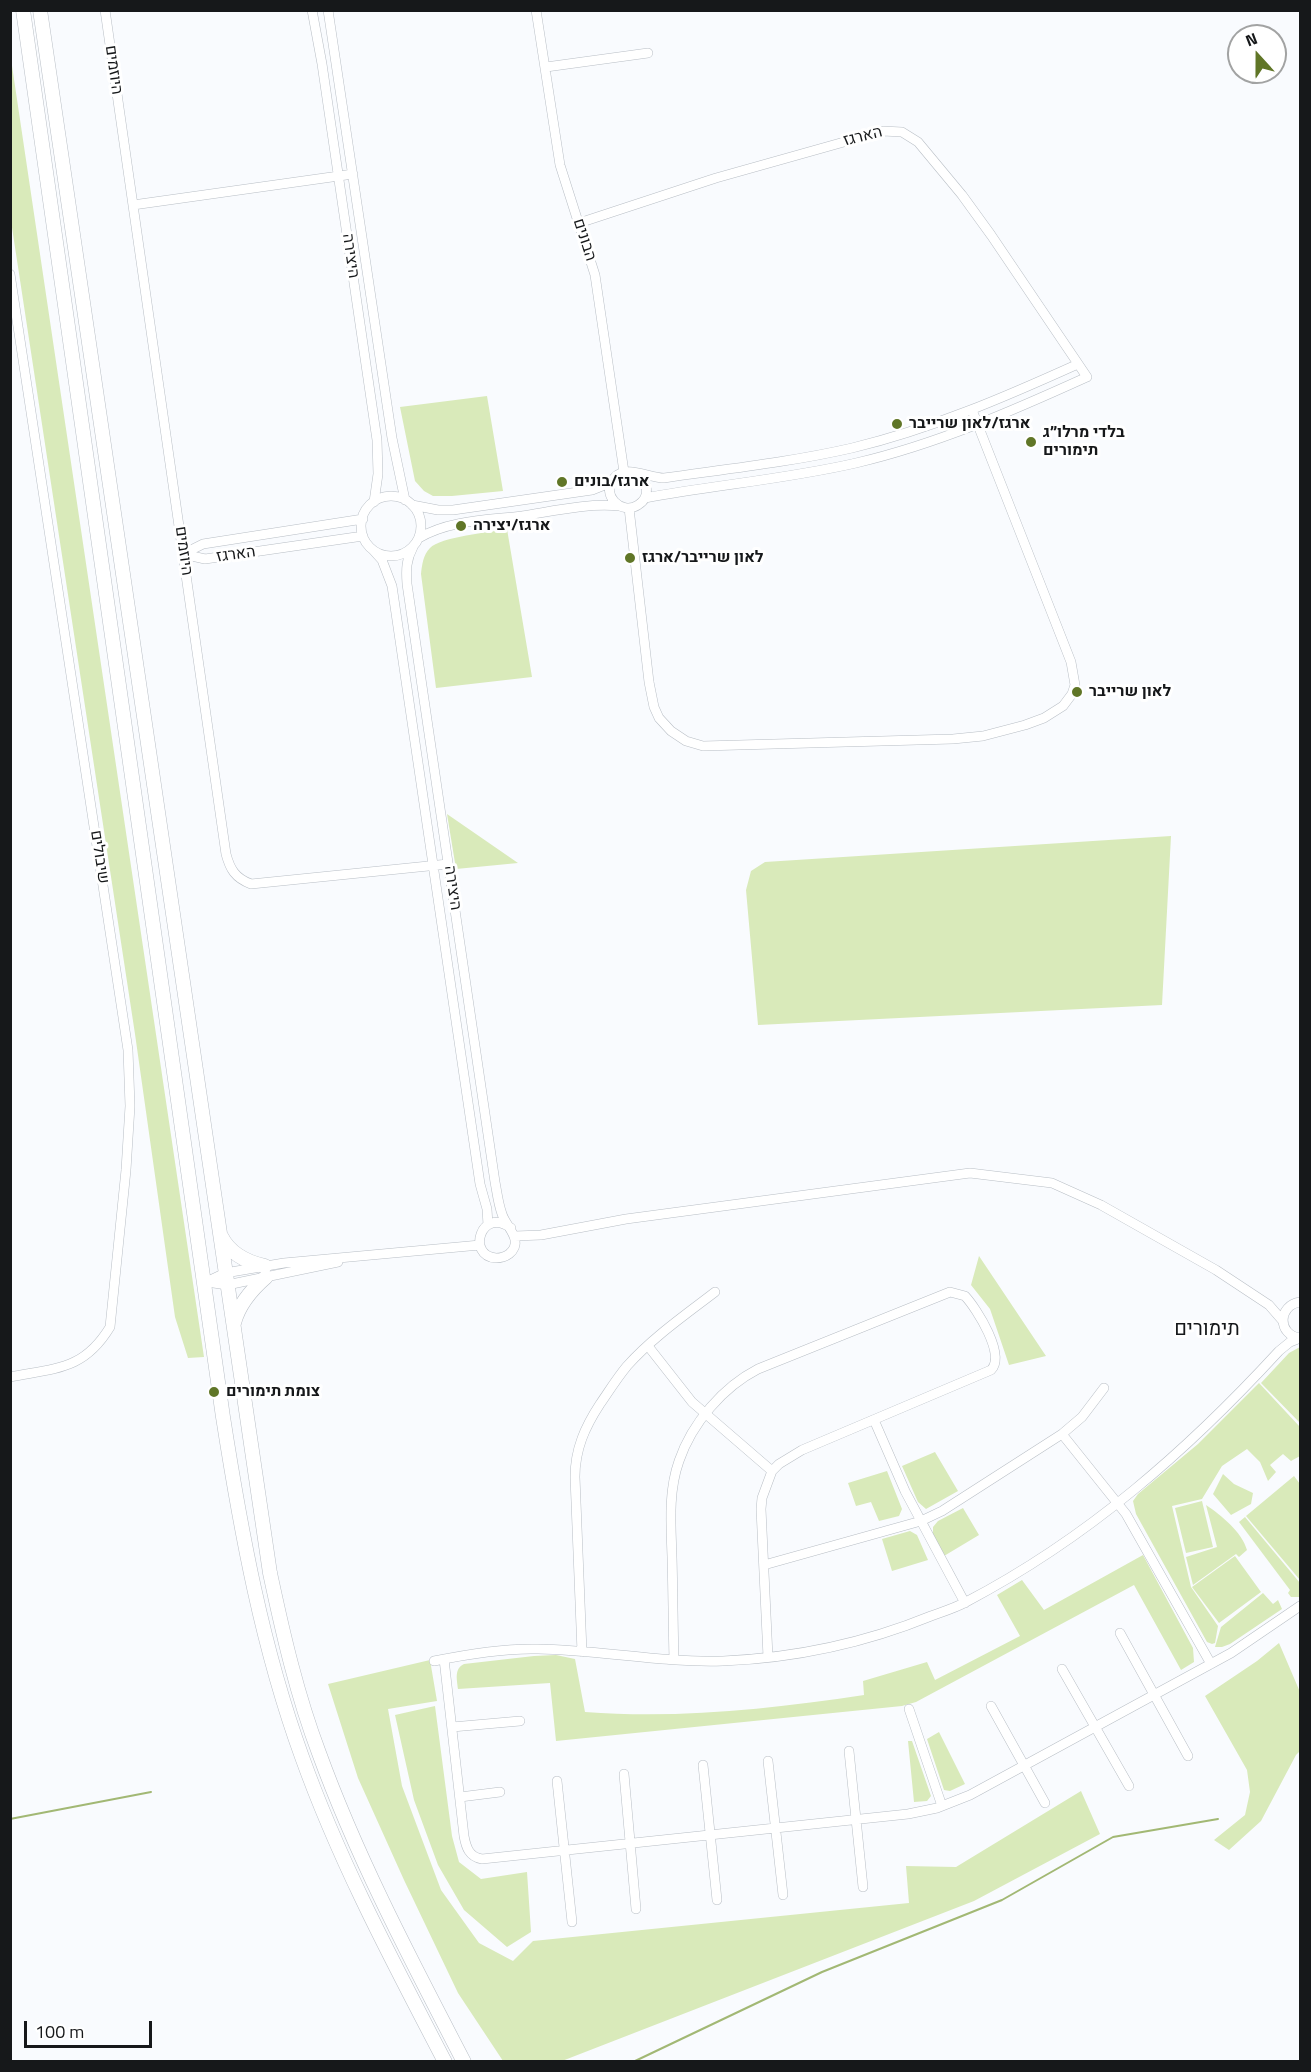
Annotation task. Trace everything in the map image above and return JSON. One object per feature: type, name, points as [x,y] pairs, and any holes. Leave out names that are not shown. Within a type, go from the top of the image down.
[{"type":"highway","points":[[23,10],[206,1282],[223,1417],[251,1579],[278,1683],[301,1756],[342,1856],[385,1948],[445,2061]]},
{"type":"highway","points":[[40,10],[270,1573],[287,1649],[318,1751],[362,1859],[464,2061]]},
{"type":"highway","points":[[219,1231],[235,1254],[266,1271],[241,1304],[233,1328]]},
{"type":"street","name":"היוזמים","points":[[105,10],[230,868],[242,880],[251,884],[448,864]]},
{"type":"street","name":"היצירה","points":[[312,10],[317,31],[377,440],[378,474],[374,502]]},
{"type":"street","name":"היצירה","points":[[328,10],[392,438],[408,502]]},
{"type":"street","name":"הבונים","points":[[536,10],[560,165],[595,275],[624,472]]},
{"type":"street","points":[[546,67],[648,53]]},
{"type":"street","name":"הארגז","points":[[579,223],[716,178],[883,130],[902,132],[918,142],[962,195],[1087,377],[977,424],[919,445],[856,463],[785,477],[645,498]]},
{"type":"street","points":[[133,205],[353,174]]},
{"type":"street","name":"שיבולים","points":[[10,274],[128,1050],[130,1106],[123,1204],[110,1327],[100,1344],[72,1364],[10,1377]]},
{"type":"street","points":[[972,410],[1055,619],[1074,674],[1075,685],[1072,694],[1063,705],[1044,718],[1004,731],[953,739],[703,746],[686,741],[671,731],[659,718],[654,707],[624,507],[612,498],[610,493],[615,477],[624,472],[664,478],[813,456],[884,439],[972,410],[1078,364]]},
{"type":"street","points":[[612,482],[592,490],[453,510],[438,510],[390,497],[374,502],[369,507],[363,519],[363,536],[373,549],[389,556],[398,555],[413,547],[419,538],[429,532],[456,525],[594,505],[636,507],[647,493],[645,482],[637,473]]},
{"type":"street","points":[[408,502],[421,520],[419,538]]},
{"type":"street","name":"הארגז","points":[[183,554],[203,544],[363,519]]},
{"type":"street","name":"הארגז","points":[[183,554],[204,559],[363,536]]},
{"type":"street","name":"היצירה","points":[[413,547],[406,568],[407,585],[497,1191],[501,1211],[513,1236]]},
{"type":"street","name":"היצירה","points":[[373,549],[382,560],[392,586],[480,1184],[487,1209],[488,1225]]},
{"type":"street","points":[[513,1236],[508,1255],[497,1258],[486,1255],[480,1245],[480,1234],[488,1225],[500,1223],[513,1236],[541,1235],[626,1219],[970,1173],[1052,1183],[1101,1205],[1216,1270],[1262,1300],[1274,1310],[1290,1335],[1300,1338]]},
{"type":"street","points":[[206,1282],[357,1257],[480,1245]]},
{"type":"street","points":[[582,1652],[575,1477],[577,1451],[588,1424],[627,1367],[648,1346],[715,1292]]},
{"type":"street","points":[[674,1659],[672,1495],[674,1479],[681,1454],[706,1415],[734,1384],[758,1369],[950,1292],[965,1296],[986,1329],[993,1347],[995,1365],[985,1373],[802,1449],[778,1464],[772,1471],[766,1483],[761,1509],[768,1657]]},
{"type":"street","points":[[1262,1300],[1277,1304],[1297,1302]]},
{"type":"street","points":[[1279,1351],[1286,1309],[1297,1302]]},
{"type":"street","points":[[1300,1338],[1290,1342],[1279,1351],[1190,1442],[1119,1503],[1059,1546],[964,1603],[897,1629],[855,1642],[806,1652],[722,1661],[526,1649],[439,1660],[452,1727],[466,1844],[468,1850],[476,1858],[908,1814],[942,1806],[970,1795],[1211,1664],[1242,1646],[1300,1606]]},
{"type":"street","points":[[648,1346],[692,1402],[772,1471]]},
{"type":"street","points":[[764,1565],[921,1521],[956,1502],[1062,1434],[1082,1417],[1104,1388]]},
{"type":"street","points":[[874,1420],[905,1491],[964,1603]]},
{"type":"street","points":[[1062,1434],[1119,1503],[1211,1664]]},
{"type":"street","points":[[1120,1634],[1188,1756]]},
{"type":"street","points":[[1062,1669],[1129,1786]]},
{"type":"street","points":[[991,1707],[1045,1803]]},
{"type":"street","points":[[909,1709],[942,1806]]},
{"type":"street","points":[[452,1727],[520,1721]]},
{"type":"street","points":[[849,1751],[863,1887]]},
{"type":"street","points":[[768,1761],[783,1895]]},
{"type":"street","points":[[704,1765],[717,1900]]},
{"type":"street","points":[[624,1774],[636,1909]]},
{"type":"street","points":[[557,1781],[572,1922]]},
{"type":"street","points":[[460,1797],[500,1792]]},
{"type":"green space","points":[[11,59],[204,1357],[188,1358],[175,1317],[135,1034],[11,221]]},
{"type":"green space","points":[[487,396],[503,491],[433,496],[424,491],[415,481],[400,407]]},
{"type":"green space","points":[[507,529],[532,677],[436,688],[421,574],[424,557],[430,548],[444,541]]},
{"type":"green space","points":[[447,814],[518,863],[456,869]]},
{"type":"green space","points":[[1171,836],[1162,1005],[758,1025],[746,890],[751,871],[765,862]]},
{"type":"green space","points":[[979,1256],[1046,1356],[1009,1365],[990,1309],[971,1285]]},
{"type":"green space","points":[[1300,1347],[1300,1423],[1261,1383],[1289,1353]]},
{"type":"green space","points":[[1259,1383],[1300,1427],[1300,1456],[1291,1461],[1283,1454],[1270,1465],[1276,1472],[1268,1481],[1260,1462],[1247,1449],[1222,1466],[1202,1499],[1172,1506],[1191,1587],[1218,1626],[1215,1643],[1212,1644],[1207,1642],[1136,1514],[1133,1501],[1138,1494],[1198,1444]]},
{"type":"green space","points":[[935,1452],[958,1491],[926,1509],[918,1502],[902,1466]]},
{"type":"green space","points":[[887,1471],[902,1509],[899,1516],[879,1521],[871,1502],[856,1506],[848,1483]]},
{"type":"green space","points":[[1223,1474],[1234,1484],[1253,1493],[1251,1504],[1231,1515],[1213,1494]]},
{"type":"green space","points":[[1294,1476],[1300,1484],[1300,1580],[1246,1516]]},
{"type":"green space","points":[[1202,1501],[1213,1547],[1186,1553],[1175,1508]]},
{"type":"green space","points":[[1206,1505],[1236,1530],[1247,1550],[1239,1557],[1236,1554],[1193,1585],[1186,1557],[1217,1547]]},
{"type":"green space","points":[[963,1508],[979,1535],[944,1556],[933,1535],[933,1527],[938,1521]]},
{"type":"green space","points":[[1245,1517],[1300,1583],[1300,1597],[1291,1597],[1288,1593],[1290,1590],[1239,1522]]},
{"type":"green space","points":[[910,1531],[917,1535],[928,1560],[892,1571],[882,1539]]},
{"type":"green space","points":[[1143,1555],[1193,1648],[1194,1662],[1181,1670],[1134,1585],[916,1702],[902,1706],[556,1741],[550,1683],[458,1689],[457,1671],[464,1664],[556,1655],[575,1659],[585,1712],[655,1714],[725,1711],[795,1705],[864,1695],[863,1681],[927,1662],[935,1680],[1020,1636],[997,1595],[1022,1580],[1044,1610]]},
{"type":"green space","points":[[1235,1556],[1261,1592],[1219,1623],[1192,1587]]},
{"type":"green space","points":[[1263,1593],[1273,1604],[1278,1600],[1282,1609],[1230,1644],[1215,1647],[1221,1627]]},
{"type":"green space","points":[[1279,1643],[1300,1692],[1300,1751],[1261,1821],[1229,1850],[1214,1840],[1245,1815],[1250,1792],[1247,1770],[1205,1696],[1257,1661]]},
{"type":"green space","points":[[430,1660],[437,1701],[388,1709],[402,1786],[441,1890],[479,1943],[513,1961],[533,1941],[909,1903],[906,1866],[956,1867],[1081,1791],[1100,1834],[974,1901],[562,2061],[503,2061],[458,1993],[404,1880],[358,1778],[328,1684]]},
{"type":"green space","points":[[435,1706],[452,1836],[459,1862],[481,1879],[527,1872],[531,1932],[507,1947],[464,1910],[438,1865],[414,1800],[395,1715]]},
{"type":"green space","points":[[939,1732],[965,1784],[950,1791],[944,1790],[927,1739]]},
{"type":"green space","points":[[908,1741],[912,1741],[931,1796],[927,1801],[914,1802]]},
{"type":"waterway","points":[[10,1819],[151,1792]]},
{"type":"waterway","points":[[633,2062],[822,1972],[1002,1900],[1113,1837],[1218,1819]]},
{"type":"place","name":"ארגז/לאון שרייבר","points":[[897,424]]},
{"type":"place","name":"בלדי מרלו״ג תימורים","points":[[1031,442]]},
{"type":"place","name":"ארגז/בונים","points":[[562,482]]},
{"type":"place","name":"ארגז/יצירה","points":[[461,526]]},
{"type":"place","name":"לאון שרייבר/ארגז","points":[[630,558]]},
{"type":"place","name":"לאון שרייבר","points":[[1077,692]]},
{"type":"place","name":"צומת תימורים","points":[[214,1392]]},
{"type":"district","name":"תימורים","points":[[1207,1330]]}]
